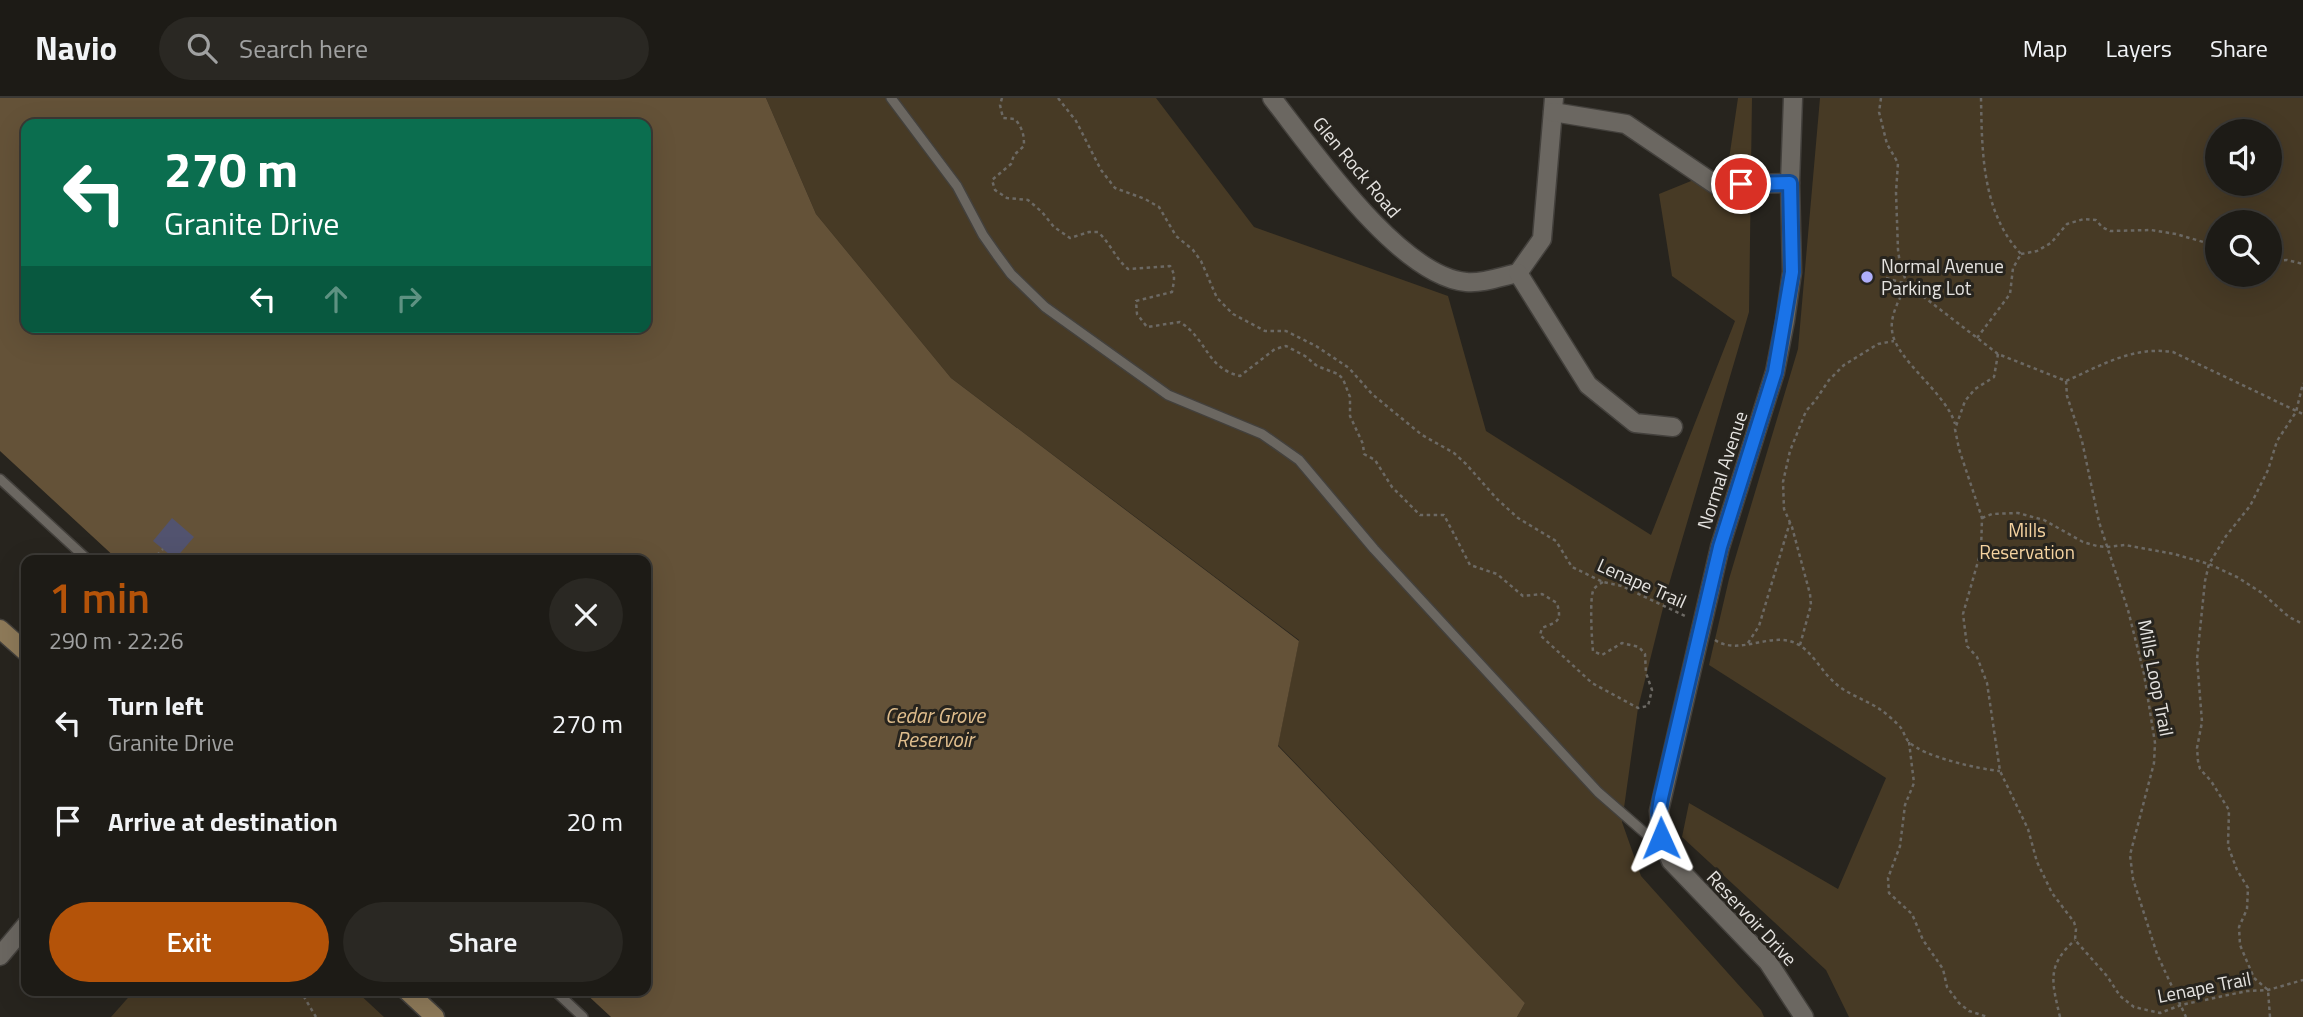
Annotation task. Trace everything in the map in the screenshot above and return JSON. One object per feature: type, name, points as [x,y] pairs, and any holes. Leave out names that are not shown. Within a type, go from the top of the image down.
[{"type":"main road","points":[[0,629],[21,648]]},
{"type":"main road","points":[[413,996],[435,1017]]},
{"type":"street","name":"Glen Rock Road","points":[[1272,98],[1371,222],[1408,254],[1442,276],[1468,283],[1518,273]]},
{"type":"street","name":"Normal Avenue","points":[[1665,851],[1659,811],[1700,629],[1720,547],[1778,359],[1792,272],[1790,183],[1793,98]]},
{"type":"street","points":[[1673,427],[1634,423],[1588,384],[1518,273],[1542,239],[1553,105],[1626,124],[1716,185],[1790,183]]},
{"type":"street","name":"Reservoir Drive","points":[[1665,851],[1678,870],[1768,962],[1804,1017]]},
{"type":"street","points":[[1,952],[21,930]]},
{"type":"lane","points":[[891,98],[957,186],[997,255],[1028,291],[1045,307],[1168,396],[1262,434],[1299,460],[1374,549],[1598,792],[1665,851]]},
{"type":"lane","points":[[0,480],[82,555]]},
{"type":"lane","points":[[560,996],[583,1017]]},
{"type":"path","points":[[1002,98],[1000,105],[1003,118],[1016,120],[1020,125],[1024,146],[1014,155],[1010,164],[992,180],[995,190],[1007,198],[1028,200],[1054,227],[1070,238],[1098,232],[1112,248],[1115,259],[1128,269],[1170,266],[1175,279],[1172,292],[1136,301],[1136,314],[1147,327],[1180,322],[1191,329],[1199,337],[1210,358],[1226,372],[1240,376],[1275,349],[1286,346],[1317,366],[1338,374],[1343,379],[1350,397],[1350,416],[1363,444],[1364,454],[1375,460],[1392,486],[1420,515],[1444,515],[1470,565],[1497,574],[1523,596],[1542,594],[1557,603],[1560,616],[1558,621],[1542,628],[1540,635],[1592,683],[1638,708],[1648,706],[1652,690],[1646,673],[1645,654],[1639,647],[1622,643],[1602,655],[1593,651],[1593,614],[1590,599],[1594,589],[1603,582]]},
{"type":"path","name":"Lenape Trail","points":[[1058,98],[1076,121],[1101,170],[1115,188],[1158,207],[1176,236],[1193,250],[1201,261],[1217,298],[1233,314],[1265,331],[1286,331],[1316,346],[1349,368],[1373,394],[1422,435],[1454,453],[1518,518],[1556,541],[1572,567],[1603,582],[1622,586],[1683,615],[1720,643],[1734,645],[1774,639],[1788,640],[1800,645]]},
{"type":"path","points":[[1881,98],[1879,112],[1887,144],[1898,163],[1898,250],[1906,284],[1891,328],[1894,341],[1950,409],[1959,449],[1982,518],[1992,514],[2018,513],[2044,520],[2082,542],[2107,547],[2125,545],[2209,564],[2237,577],[2268,598],[2289,617],[2303,624]]},
{"type":"path","points":[[1981,98],[1982,158],[1989,194],[2008,239],[2021,254]]},
{"type":"path","points":[[1976,339],[2010,294],[2013,268],[2021,254],[2037,251],[2051,243],[2067,224],[2084,219],[2095,220],[2110,231],[2151,230],[2205,242]]},
{"type":"path","points":[[2282,260],[2303,264]]},
{"type":"path","points":[[1886,278],[1906,284],[1998,354],[2066,381],[2139,351],[2158,350],[2180,355],[2303,414]]},
{"type":"path","points":[[1894,341],[1878,344],[1844,365],[1829,380],[1805,411],[1790,451],[1783,482],[1784,509],[1790,521],[1811,605],[1800,645],[1821,671],[1842,690],[1880,709],[1900,727],[1909,743],[1914,783],[1905,806],[1900,846],[1888,878],[1889,893],[1912,914],[1923,940],[1943,969],[1947,987],[1959,1003],[1969,1011],[1988,1017]]},
{"type":"path","points":[[1955,429],[1965,401],[1975,389],[1994,377],[1998,354]]},
{"type":"path","name":"Mills Loop Trail","points":[[2066,381],[2067,396],[2082,442],[2107,547],[2128,610],[2144,674],[2155,743],[2154,763],[2130,855],[2131,866],[2145,923],[2186,1017]]},
{"type":"path","points":[[2270,1017],[2267,990],[2254,978],[2240,945],[2239,927],[2247,909],[2248,893],[2228,846],[2228,810],[2200,769],[2197,754],[2202,722],[2197,659],[2209,564],[2225,536],[2250,506],[2268,470],[2277,441],[2295,412],[2303,383]]},
{"type":"path","name":"Lenape Trail","points":[[1982,518],[1981,551],[1963,614],[1967,646],[1977,657],[1987,683],[2000,771],[2028,829],[2042,873],[2052,893],[2074,922],[2075,940],[2107,976],[2115,991],[2130,1004],[2160,1013],[2181,1005],[2247,990],[2267,990],[2303,981]]},
{"type":"path","points":[[1748,643],[1759,626],[1790,521]]},
{"type":"path","points":[[157,555],[163,549]]},
{"type":"path","points":[[1909,743],[1952,761],[2000,771]]},
{"type":"path","points":[[2060,1017],[2053,969],[2066,947],[2075,940]]},
{"type":"path","points":[[304,996],[316,1017]]},
{"type":"green space","points":[[766,98],[1156,98],[1254,227],[1448,296],[1486,431],[1651,535],[1735,321],[1672,276],[1659,194],[1728,166],[1738,98],[1752,98],[1749,312],[1669,584],[1638,708],[1622,822],[1641,876],[1761,1010],[1764,1017],[1517,1017],[1525,1003],[1278,745],[1299,640],[951,378],[816,214]]},
{"type":"green space","name":"Mills Reservation","points":[[1820,98],[2303,98],[2303,1017],[1849,1017],[1826,970],[1682,837],[1689,803],[1838,889],[1886,778],[1709,665],[1729,579],[1798,349]]},
{"type":"green space","points":[[130,996],[361,996],[384,1017],[111,1017]]},
{"type":"water","name":"Cedar Grove Reservoir","points":[[0,98],[766,98],[816,214],[951,378],[1299,641],[1278,746],[1525,1003],[1517,1017],[611,1017],[588,996],[651,996],[651,555],[113,555],[0,451]]},
{"type":"building","points":[[172,518],[194,537],[178,555],[170,555],[153,541]]},
{"type":"place","name":"Normal Avenue Parking Lot","points":[[1867,277]]},
{"type":"route","points":[[1661,838],[1661,798],[1700,629],[1720,547],[1775,372],[1786,320],[1792,272],[1790,183],[1741,184]]}]
